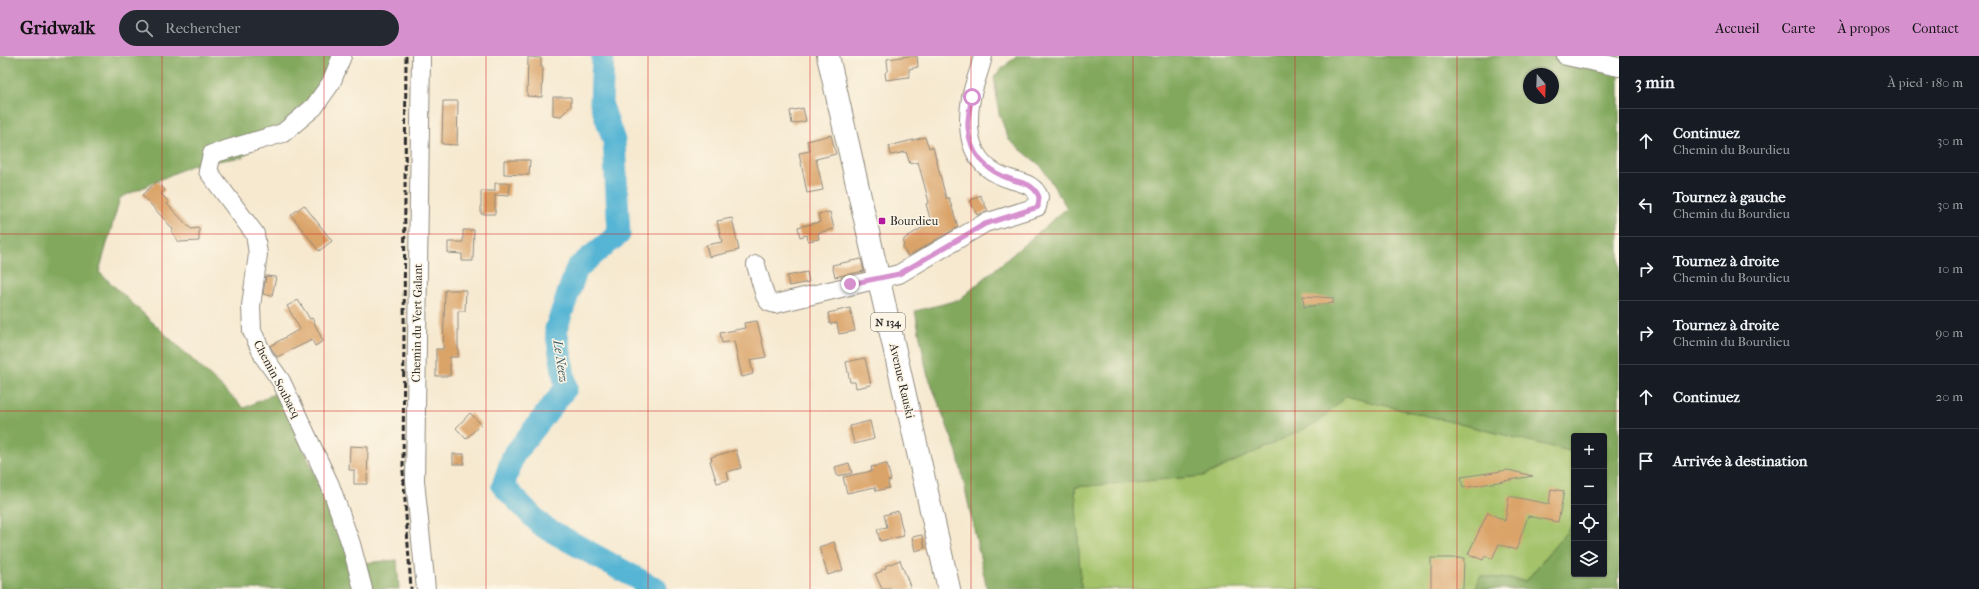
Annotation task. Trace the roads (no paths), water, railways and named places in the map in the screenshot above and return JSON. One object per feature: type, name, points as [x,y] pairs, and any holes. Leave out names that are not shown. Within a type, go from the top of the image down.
[{"type":"main road","name":"Avenue Rauski","points":[[828,56],[949,589]]},
{"type":"street","name":"Chemin Soubacq","points":[[342,56],[331,83],[314,107],[283,133],[212,154],[208,170],[255,234],[258,254],[251,306],[252,331],[264,357],[280,381],[330,485],[351,544],[363,589]]},
{"type":"street","name":"Chemin du Vert Galant","points":[[420,56],[415,481],[426,589]]},
{"type":"street","points":[[756,265],[765,296],[769,302],[775,304],[899,274],[985,224],[1038,207],[1039,197],[1033,187],[996,174],[984,165],[975,153],[968,127],[972,97],[983,56]]},
{"type":"street","points":[[1566,56],[1619,67]]},
{"type":"waterway","name":"Le Neez","points":[[603,56],[601,103],[614,141],[619,234],[577,268],[556,329],[566,388],[513,456],[503,486],[542,526],[656,589]]},
{"type":"railway","points":[[406,56],[403,471],[411,589]]},
{"type":"place","name":"Bourdieu","points":[[882,221]]}]
